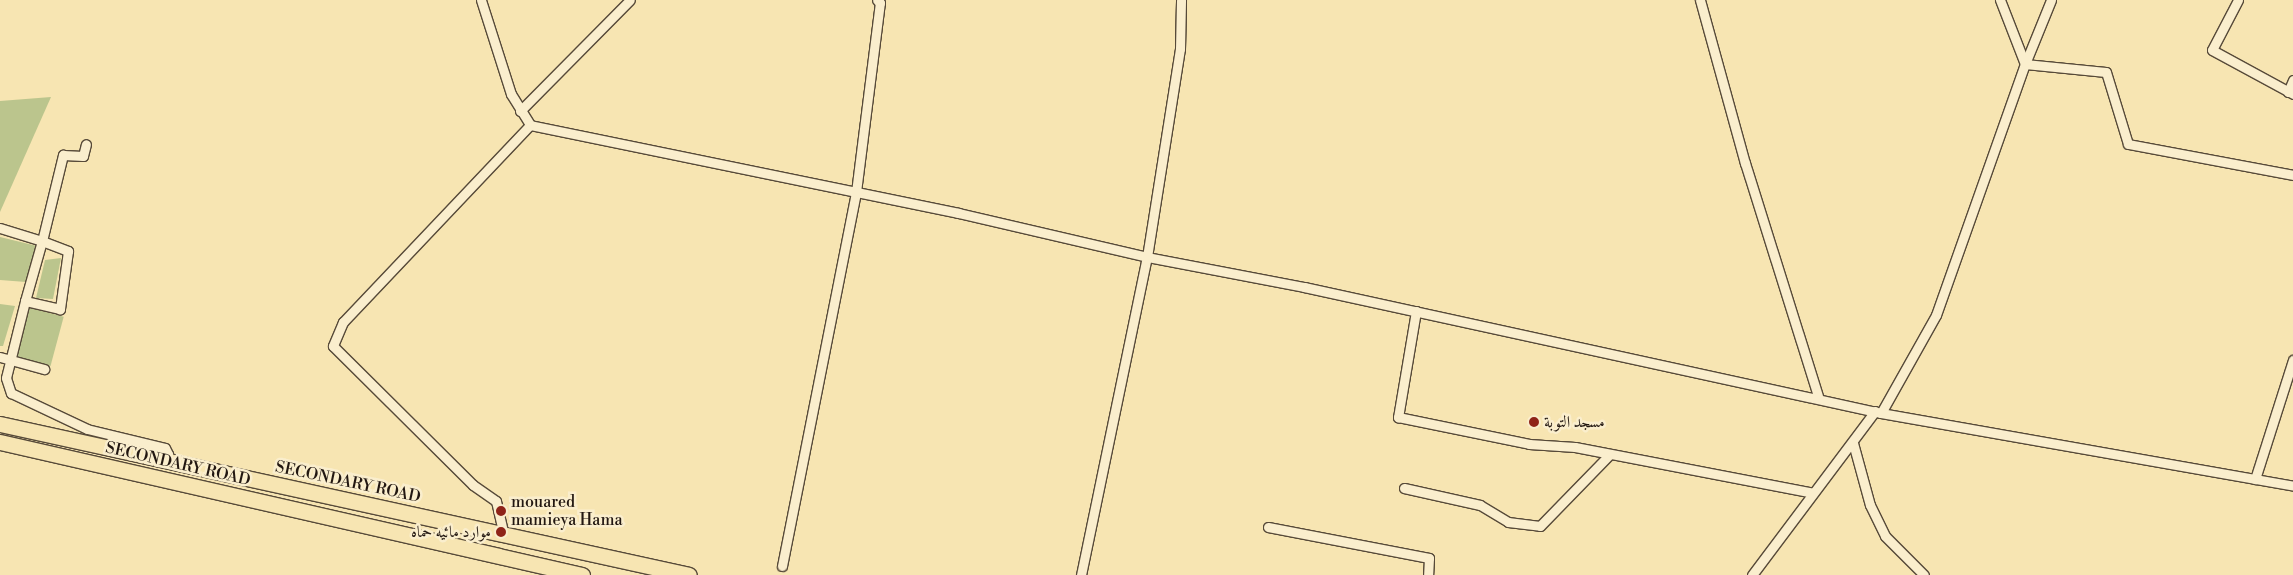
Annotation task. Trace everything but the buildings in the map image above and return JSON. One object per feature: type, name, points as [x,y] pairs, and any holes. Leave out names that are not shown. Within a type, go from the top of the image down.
[{"type":"main road","name":"SECONDARY ROAD","points":[[0,424],[167,463],[503,532],[689,575]]},
{"type":"main road","name":"SECONDARY ROAD","points":[[0,442],[553,572],[582,575]]},
{"type":"street","points":[[481,0],[511,94],[530,125],[856,192],[1147,257],[1416,311],[1818,396],[1878,412],[2293,486]]},
{"type":"street","points":[[520,110],[630,0]]},
{"type":"street","points":[[782,566],[856,192],[880,3],[877,0]]},
{"type":"street","points":[[1081,575],[1147,257],[1180,49],[1181,0]]},
{"type":"street","points":[[1700,0],[1745,164],[1818,396]]},
{"type":"street","points":[[2000,0],[2025,64]]},
{"type":"street","points":[[1752,575],[1813,493],[1878,412],[1936,315],[2025,64],[2051,0]]},
{"type":"street","points":[[2238,0],[2212,50],[2290,93],[2293,80]]},
{"type":"street","points":[[2025,64],[2106,72],[2128,144],[2293,175]]},
{"type":"street","points":[[503,532],[496,501],[473,485],[332,346],[343,322],[530,125]]},
{"type":"street","points":[[86,144],[84,156],[63,155],[6,382],[14,396],[49,409],[64,420],[87,429],[165,448],[168,454],[167,463]]},
{"type":"street","points":[[0,228],[68,251],[60,309],[25,301]]},
{"type":"street","points":[[1416,311],[1398,417],[1529,444],[1575,447],[1813,493]]},
{"type":"street","points":[[0,357],[44,368]]},
{"type":"street","points":[[2255,479],[2293,360]]},
{"type":"street","points":[[1853,443],[1870,505],[1885,536],[1924,575]]},
{"type":"street","points":[[1404,488],[1480,505],[1508,522],[1540,526],[1610,454]]},
{"type":"street","points":[[1268,527],[1429,558],[1428,575]]},
{"type":"green space","points":[[51,97],[0,212],[0,101]]},
{"type":"green space","points":[[0,237],[37,246],[26,282],[0,280]]},
{"type":"green space","points":[[61,258],[53,299],[36,298],[45,260]]},
{"type":"green space","points":[[0,304],[15,306],[3,346],[0,346]]},
{"type":"green space","points":[[27,307],[64,317],[51,366],[14,356]]},
{"type":"place","name":"مسجد التوبة","points":[[1534,422]]},
{"type":"place","name":"mouared mamieya Hama","points":[[501,511]]},
{"type":"place","name":"موارد مائيه حماه","points":[[501,532]]}]
